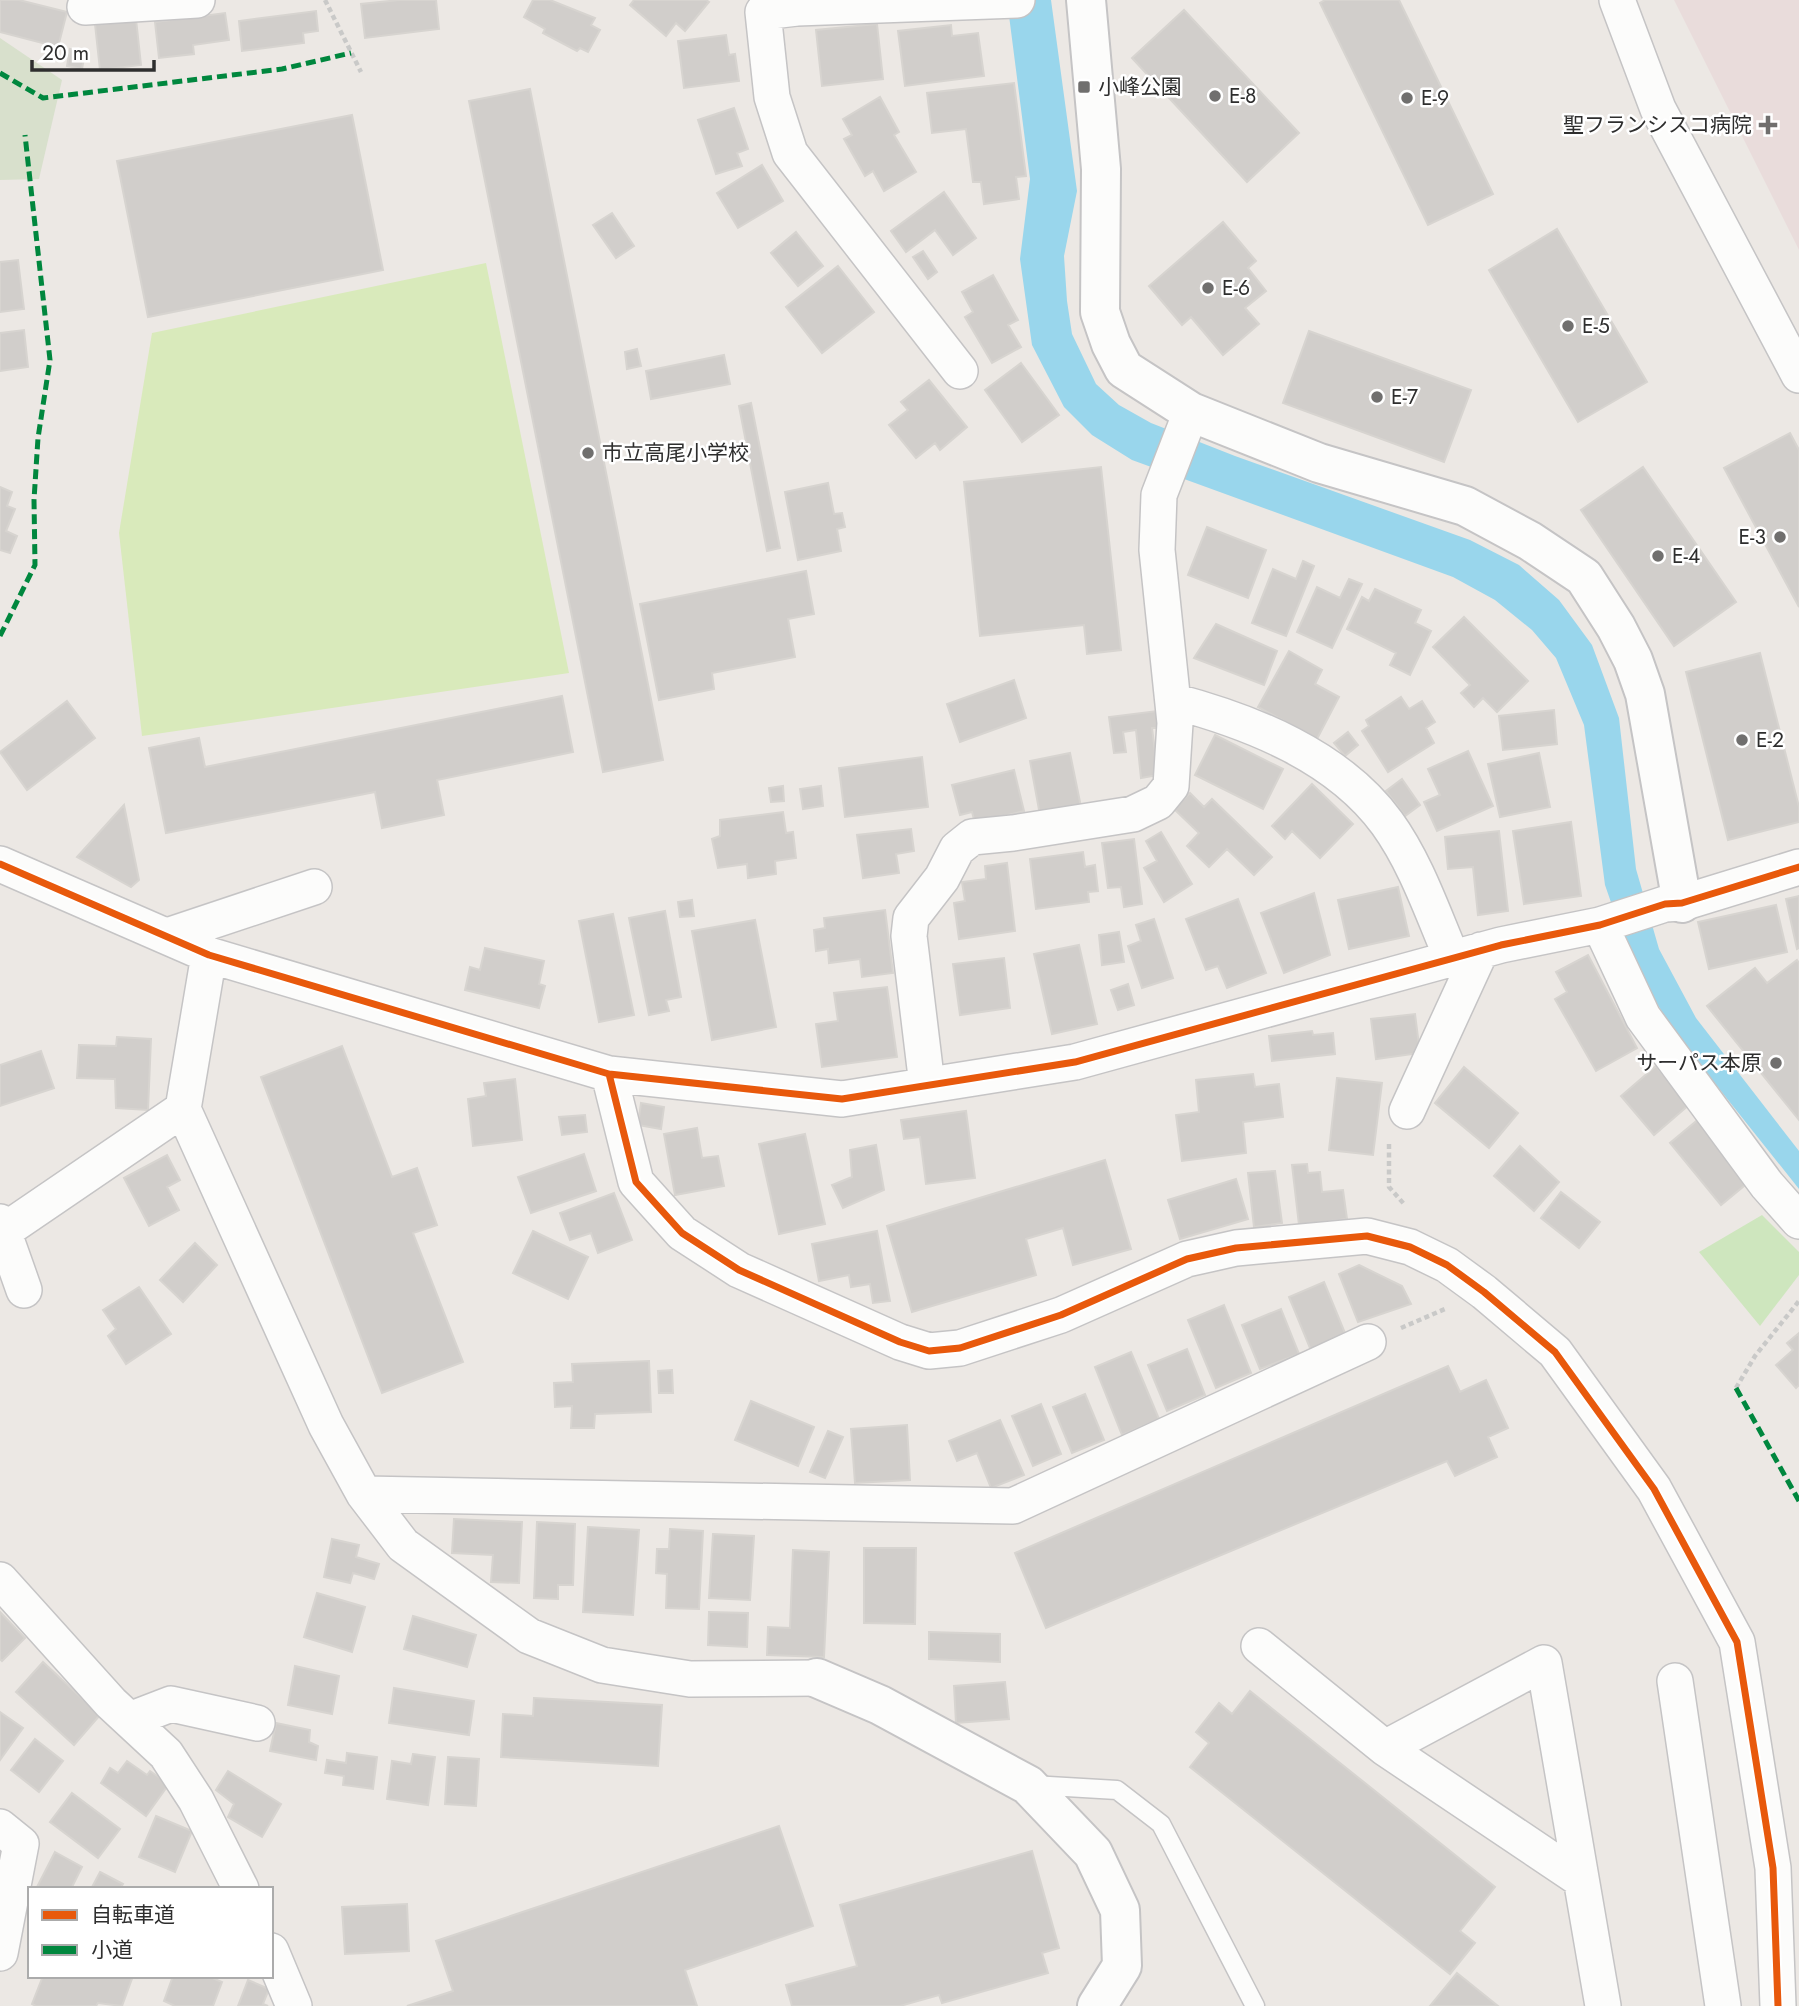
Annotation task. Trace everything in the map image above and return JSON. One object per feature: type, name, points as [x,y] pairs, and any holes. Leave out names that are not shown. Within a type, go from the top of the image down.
[{"type":"street","points":[[85,7],[197,0]]},
{"type":"street","points":[[1086,0],[1101,169],[1100,312],[1111,344],[1124,369],[1188,417],[1319,463],[1465,506],[1530,541],[1584,577],[1616,627],[1633,660],[1645,694],[1674,903]]},
{"type":"street","points":[[1617,0],[1658,109],[1799,375]]},
{"type":"street","points":[[960,371],[790,153],[772,97],[763,12],[797,8],[1008,1]]},
{"type":"street","points":[[927,1085],[909,936],[911,918],[942,878],[957,849],[972,837],[1013,834],[1133,814],[1158,802],[1171,786],[1173,701],[1157,550],[1159,495],[1188,417]]},
{"type":"street","points":[[1173,701],[1225,715],[1295,748],[1364,794],[1389,826],[1466,954]]},
{"type":"street","points":[[0,864],[209,955],[609,1074],[842,1098],[1075,1062],[1466,954],[1600,925],[1799,867]]},
{"type":"street","points":[[167,936],[314,887]]},
{"type":"street","points":[[1600,925],[1643,1017],[1767,1185],[1799,1221]]},
{"type":"street","points":[[1406,1111],[1466,954]]},
{"type":"street","points":[[209,955],[183,1110],[326,1425],[364,1494],[402,1545],[529,1636],[602,1665],[690,1679],[817,1678],[880,1705],[1028,1785],[1093,1853],[1120,1910],[1122,1966],[1097,2006]]},
{"type":"street","points":[[609,1074],[636,1182],[682,1233],[739,1270],[900,1342],[929,1351],[960,1348],[1061,1315],[1187,1259],[1236,1248],[1367,1236],[1410,1247],[1435,1259],[1484,1292],[1555,1352],[1654,1489],[1737,1642],[1773,1868],[1778,2006]]},
{"type":"street","points":[[24,1290],[2,1227],[183,1110]]},
{"type":"street","points":[[364,1494],[1013,1506],[1368,1342]]},
{"type":"street","points":[[0,1580],[111,1703],[132,1719],[166,1754],[196,1800],[241,1887]]},
{"type":"street","points":[[1259,1646],[1385,1748],[1580,1879]]},
{"type":"street","points":[[1385,1748],[1544,1663],[1603,2006]]},
{"type":"street","points":[[1675,1681],[1723,2006]]},
{"type":"street","points":[[132,1719],[171,1704],[257,1723]]},
{"type":"street","points":[[0,1827],[20,1844],[0,1953]]},
{"type":"street","points":[[273,1956],[294,2006]]},
{"type":"lane","points":[[1028,1785],[1117,1790],[1161,1824],[1255,2006]]},
{"type":"path","points":[[325,0],[361,72]]},
{"type":"path","points":[[1405,1206],[1389,1187],[1390,1144],[1406,1111]]},
{"type":"path","points":[[1368,1342],[1484,1292]]},
{"type":"path","points":[[1736,1388],[1755,1356],[1799,1301]]},
{"type":"shaded area","name":"聖フランシスコ病院","points":[[1674,0],[1799,0],[1799,250]]},
{"type":"green space","points":[[0,38],[62,80],[39,179],[0,180]]},
{"type":"green space","points":[[486,263],[569,673],[142,736],[119,533],[152,333]]},
{"type":"green space","points":[[1762,1215],[1799,1252],[1799,1275],[1760,1326],[1699,1252]]},
{"type":"water","points":[[1007,0],[1051,0],[1077,191],[1064,256],[1067,301],[1072,334],[1096,384],[1119,405],[1151,423],[1470,540],[1519,565],[1559,600],[1592,645],[1619,718],[1636,869],[1659,949],[1696,1018],[1799,1151],[1799,1189],[1674,1032],[1631,960],[1605,885],[1584,725],[1556,658],[1532,630],[1495,600],[1453,577],[1132,460],[1092,435],[1064,407],[1032,345],[1020,259],[1030,179]]},
{"type":"building","points":[[0,0],[19,0],[67,12],[58,47],[0,32]]},
{"type":"building","points":[[436,0],[439,29],[365,38],[361,4]]},
{"type":"building","points":[[533,0],[550,0],[595,18],[591,25],[600,30],[588,52],[580,48],[577,51],[543,33],[545,29],[524,17]]},
{"type":"building","points":[[634,0],[709,2],[685,31],[676,23],[666,36],[630,5]]},
{"type":"building","name":"E-9","points":[[1325,0],[1399,0],[1493,194],[1428,225],[1320,3]]},
{"type":"building","name":"E-8","points":[[1184,10],[1299,133],[1247,182],[1132,58]]},
{"type":"building","points":[[316,11],[318,31],[303,33],[304,43],[242,51],[239,21]]},
{"type":"building","points":[[225,13],[229,40],[193,45],[194,54],[159,58],[155,22]]},
{"type":"building","points":[[136,19],[141,65],[100,70],[95,24]]},
{"type":"building","points":[[877,24],[883,79],[822,86],[816,30]]},
{"type":"building","points":[[951,25],[952,36],[978,33],[984,76],[905,86],[898,31]]},
{"type":"building","points":[[726,35],[729,55],[735,54],[739,81],[684,88],[678,41]]},
{"type":"building","points":[[70,49],[85,53],[82,69],[67,66]]},
{"type":"building","points":[[1014,83],[1026,176],[1016,177],[1019,199],[984,204],[981,182],[973,182],[966,129],[932,133],[927,93]]},
{"type":"building","points":[[530,89],[663,760],[603,772],[469,101]]},
{"type":"building","points":[[880,97],[899,132],[894,135],[916,172],[884,191],[873,171],[865,176],[844,139],[852,135],[843,119]]},
{"type":"building","points":[[734,108],[748,149],[737,153],[742,166],[716,174],[698,120]]},
{"type":"building","points":[[352,115],[383,270],[148,317],[117,161]]},
{"type":"building","points":[[762,165],[783,201],[738,228],[717,193]]},
{"type":"building","points":[[944,192],[976,238],[953,255],[935,230],[906,252],[891,231]]},
{"type":"building","points":[[612,213],[634,246],[616,258],[593,225]]},
{"type":"building","name":"E-6","points":[[1223,222],[1256,261],[1248,268],[1266,291],[1245,308],[1259,324],[1223,355],[1191,317],[1182,325],[1149,286]]},
{"type":"building","name":"E-5","points":[[1557,229],[1647,382],[1578,422],[1489,270]]},
{"type":"building","points":[[796,232],[823,266],[798,286],[771,253]]},
{"type":"building","points":[[923,251],[937,272],[928,279],[913,257]]},
{"type":"building","points":[[18,260],[24,309],[0,312],[0,262]]},
{"type":"building","points":[[838,266],[874,312],[822,353],[786,307]]},
{"type":"building","points":[[993,275],[1018,320],[1008,325],[1021,347],[992,363],[965,317],[973,312],[962,292]]},
{"type":"building","points":[[24,330],[28,367],[0,371],[0,333]]},
{"type":"building","name":"E-7","points":[[1309,331],[1471,390],[1444,462],[1283,403]]},
{"type":"building","points":[[637,349],[641,366],[627,369],[625,352]]},
{"type":"building","points":[[724,355],[730,384],[651,399],[646,371]]},
{"type":"building","points":[[1021,363],[1059,415],[1022,442],[985,390]]},
{"type":"building","points":[[929,380],[967,427],[940,450],[935,443],[916,458],[889,425],[908,410],[901,402]]},
{"type":"building","points":[[751,403],[780,548],[767,551],[739,406]]},
{"type":"building","name":"E-3","points":[[1790,433],[1799,450],[1799,607],[1724,468]]},
{"type":"building","points":[[1101,467],[1121,650],[1087,654],[1084,625],[980,636],[964,482]]},
{"type":"building","name":"E-4","points":[[1643,467],[1736,602],[1674,646],[1581,510]]},
{"type":"building","points":[[828,483],[834,514],[842,513],[845,527],[837,529],[841,551],[798,560],[785,492]]},
{"type":"building","points":[[0,487],[12,492],[7,506],[15,509],[6,531],[17,536],[10,553],[0,550]]},
{"type":"building","points":[[1207,527],[1266,550],[1248,598],[1188,575]]},
{"type":"building","points":[[1303,561],[1314,566],[1286,636],[1252,623],[1273,569],[1296,579]]},
{"type":"building","points":[[806,571],[814,614],[788,619],[795,657],[712,673],[714,689],[659,700],[640,604]]},
{"type":"building","points":[[1349,579],[1362,584],[1332,648],[1297,632],[1317,587],[1340,598]]},
{"type":"building","points":[[1375,589],[1421,610],[1415,623],[1431,631],[1410,675],[1390,665],[1396,653],[1347,629],[1362,597],[1369,601]]},
{"type":"building","points":[[1464,617],[1528,681],[1497,712],[1483,698],[1474,707],[1461,693],[1470,685],[1433,647]]},
{"type":"building","points":[[1216,624],[1277,651],[1264,685],[1194,658]]},
{"type":"building","points":[[1289,651],[1322,670],[1315,684],[1339,697],[1317,739],[1258,707]]},
{"type":"building","name":"E-2","points":[[1760,653],[1799,807],[1799,822],[1728,840],[1686,672]]},
{"type":"building","points":[[1014,680],[1026,718],[960,742],[947,704]]},
{"type":"building","points":[[562,696],[573,752],[437,780],[444,815],[382,828],[375,792],[166,833],[149,748],[199,738],[205,767]]},
{"type":"building","points":[[1401,697],[1409,709],[1422,701],[1435,722],[1426,728],[1434,743],[1388,772],[1362,731],[1369,726],[1366,720]]},
{"type":"building","points":[[67,701],[95,738],[27,790],[0,752]]},
{"type":"building","points":[[1554,710],[1557,744],[1503,750],[1499,716]]},
{"type":"building","points":[[1157,711],[1159,728],[1152,728],[1158,775],[1141,778],[1136,730],[1123,732],[1126,752],[1114,753],[1109,717]]},
{"type":"building","points":[[1348,732],[1358,745],[1345,756],[1334,743]]},
{"type":"building","points":[[1215,735],[1283,769],[1263,809],[1195,775]]},
{"type":"building","points":[[1468,751],[1493,806],[1437,831],[1424,802],[1440,795],[1428,769]]},
{"type":"building","points":[[1070,753],[1081,807],[1040,815],[1030,761]]},
{"type":"building","points":[[1539,753],[1550,807],[1500,817],[1488,764]]},
{"type":"building","points":[[922,757],[928,807],[845,817],[839,768]]},
{"type":"building","points":[[1014,770],[1024,811],[975,823],[972,812],[960,815],[952,785]]},
{"type":"building","points":[[1402,779],[1420,805],[1405,816],[1386,791]]},
{"type":"building","points":[[1312,784],[1353,824],[1320,858],[1292,831],[1285,839],[1272,826]]},
{"type":"building","points":[[783,786],[784,801],[771,802],[769,788]]},
{"type":"building","points":[[821,786],[823,806],[803,809],[800,789]]},
{"type":"building","points":[[1190,793],[1204,807],[1212,799],[1272,857],[1254,875],[1227,849],[1209,867],[1187,846],[1199,833],[1174,809]]},
{"type":"building","points":[[124,805],[139,880],[131,887],[77,857]]},
{"type":"building","points":[[783,812],[786,833],[793,832],[796,858],[775,861],[776,874],[748,878],[747,864],[718,868],[712,839],[720,836],[720,820]]},
{"type":"building","points":[[1571,822],[1581,896],[1524,904],[1513,831]]},
{"type":"building","points":[[911,829],[914,851],[896,854],[899,873],[863,878],[857,835]]},
{"type":"building","points":[[1499,831],[1508,911],[1478,915],[1473,867],[1448,869],[1445,837]]},
{"type":"building","points":[[1161,832],[1192,884],[1164,902],[1144,868],[1157,861],[1146,841]]},
{"type":"building","points":[[1134,839],[1142,904],[1124,907],[1121,887],[1108,888],[1102,843]]},
{"type":"building","points":[[1083,852],[1085,867],[1095,865],[1098,891],[1088,892],[1089,902],[1036,909],[1030,859]]},
{"type":"building","points":[[1007,863],[1015,931],[959,939],[954,903],[965,901],[962,882],[986,879],[985,866]]},
{"type":"building","points":[[1398,887],[1409,936],[1349,949],[1338,900]]},
{"type":"building","points":[[1314,893],[1330,955],[1284,973],[1261,913]]},
{"type":"building","points":[[1799,896],[1799,948],[1797,949],[1786,899]]},
{"type":"building","points":[[1238,899],[1266,973],[1227,988],[1218,966],[1206,970],[1186,919]]},
{"type":"building","points":[[692,900],[694,916],[680,917],[678,902]]},
{"type":"building","points":[[1776,905],[1787,952],[1709,969],[1698,922]]},
{"type":"building","points":[[885,910],[893,973],[862,977],[860,959],[829,963],[828,949],[816,951],[814,930],[825,928],[824,918]]},
{"type":"building","points":[[665,911],[681,997],[666,1000],[669,1011],[649,1015],[629,918]]},
{"type":"building","points":[[613,914],[634,1015],[599,1022],[579,921]]},
{"type":"building","points":[[1154,919],[1173,978],[1142,988],[1128,946],[1141,941],[1136,925]]},
{"type":"building","points":[[755,920],[776,1027],[712,1040],[692,931]]},
{"type":"building","points":[[1119,932],[1124,962],[1102,965],[1099,935]]},
{"type":"building","points":[[1079,945],[1097,1024],[1052,1034],[1034,954]]},
{"type":"building","points":[[485,948],[544,961],[539,984],[545,986],[539,1008],[465,990],[470,967],[480,970]]},
{"type":"building","points":[[1588,955],[1637,1048],[1596,1071],[1555,999],[1567,992],[1556,972]]},
{"type":"building","points":[[1004,958],[1010,1008],[960,1015],[953,964]]},
{"type":"building","name":"サーパス本原","points":[[1797,960],[1799,1120],[1707,1006],[1755,968],[1767,983]]},
{"type":"building","points":[[1128,984],[1134,1005],[1118,1010],[1111,990]]},
{"type":"building","points":[[887,987],[897,1057],[822,1067],[816,1024],[838,1021],[834,993]]},
{"type":"building","points":[[1415,1014],[1420,1053],[1376,1059],[1371,1019]]},
{"type":"building","points":[[1312,1031],[1313,1035],[1333,1033],[1335,1054],[1272,1061],[1269,1036]]},
{"type":"building","points":[[117,1037],[151,1039],[148,1110],[116,1108],[115,1079],[77,1078],[79,1045],[116,1046]]},
{"type":"building","points":[[342,1046],[392,1177],[417,1168],[437,1225],[413,1233],[463,1362],[382,1393],[261,1077]]},
{"type":"building","points":[[41,1051],[54,1088],[0,1106],[0,1065]]},
{"type":"building","points":[[1656,1066],[1689,1105],[1654,1135],[1621,1096]]},
{"type":"building","points":[[1464,1067],[1518,1113],[1489,1148],[1435,1103]]},
{"type":"building","points":[[1253,1074],[1255,1087],[1279,1084],[1283,1117],[1243,1122],[1246,1153],[1182,1161],[1176,1115],[1199,1112],[1196,1080]]},
{"type":"building","points":[[1337,1078],[1382,1083],[1373,1155],[1329,1150]]},
{"type":"building","points":[[515,1079],[522,1140],[473,1146],[468,1099],[486,1096],[484,1083]]},
{"type":"building","points":[[641,1103],[664,1107],[661,1129],[638,1125]]},
{"type":"building","points":[[966,1111],[975,1178],[926,1184],[920,1137],[904,1139],[901,1120]]},
{"type":"building","points":[[585,1115],[587,1132],[562,1135],[559,1117]]},
{"type":"building","points":[[1700,1118],[1750,1181],[1721,1205],[1670,1143]]},
{"type":"building","points":[[697,1128],[702,1158],[718,1156],[724,1186],[675,1195],[664,1134]]},
{"type":"building","points":[[805,1134],[825,1224],[779,1234],[759,1144]]},
{"type":"building","points":[[876,1145],[884,1190],[843,1208],[832,1185],[852,1177],[850,1150]]},
{"type":"building","points":[[1520,1146],[1559,1182],[1534,1211],[1494,1176]]},
{"type":"building","points":[[584,1154],[596,1191],[531,1213],[518,1177]]},
{"type":"building","points":[[167,1155],[180,1180],[167,1187],[179,1210],[149,1226],[124,1178]]},
{"type":"building","points":[[1105,1160],[1131,1249],[1073,1265],[1063,1228],[1026,1239],[1036,1275],[912,1312],[887,1226]]},
{"type":"building","points":[[1307,1164],[1308,1173],[1320,1172],[1322,1192],[1343,1190],[1347,1219],[1299,1225],[1292,1165]]},
{"type":"building","points":[[1275,1171],[1282,1223],[1254,1227],[1248,1173]]},
{"type":"building","points":[[1236,1179],[1248,1219],[1180,1239],[1168,1200]]},
{"type":"building","points":[[1561,1192],[1600,1222],[1579,1248],[1541,1218]]},
{"type":"building","points":[[614,1193],[632,1240],[598,1253],[591,1233],[570,1240],[560,1213]]},
{"type":"building","points":[[533,1231],[588,1257],[568,1299],[513,1273]]},
{"type":"building","points":[[877,1231],[890,1301],[873,1303],[870,1284],[851,1287],[849,1275],[819,1281],[812,1244]]},
{"type":"building","points":[[195,1243],[217,1265],[183,1302],[160,1280]]},
{"type":"building","points":[[1359,1265],[1402,1286],[1411,1304],[1358,1322],[1339,1274]]},
{"type":"building","points":[[1324,1282],[1347,1338],[1312,1353],[1289,1297]]},
{"type":"building","points":[[139,1287],[171,1334],[126,1364],[108,1336],[116,1329],[103,1310]]},
{"type":"building","points":[[1224,1305],[1251,1373],[1216,1388],[1188,1320]]},
{"type":"building","points":[[1281,1309],[1299,1354],[1260,1369],[1242,1325]]},
{"type":"building","points":[[1799,1333],[1799,1385],[1796,1388],[1776,1365],[1793,1350],[1787,1343]]},
{"type":"building","points":[[1187,1349],[1205,1395],[1167,1411],[1148,1365]]},
{"type":"building","points":[[1131,1352],[1159,1419],[1122,1435],[1095,1367]]},
{"type":"building","points":[[649,1361],[651,1412],[595,1414],[594,1428],[571,1428],[572,1406],[555,1407],[554,1383],[573,1382],[572,1364]]},
{"type":"building","points":[[1448,1366],[1460,1392],[1486,1380],[1508,1428],[1488,1437],[1497,1457],[1455,1476],[1447,1461],[1046,1628],[1015,1553]]},
{"type":"building","points":[[672,1370],[673,1393],[659,1393],[658,1371]]},
{"type":"building","points":[[1085,1394],[1104,1440],[1072,1453],[1053,1407]]},
{"type":"building","points":[[751,1401],[814,1427],[798,1466],[735,1440]]},
{"type":"building","points":[[1041,1404],[1061,1454],[1033,1466],[1012,1416]]},
{"type":"building","points":[[1000,1420],[1024,1475],[991,1488],[977,1453],[957,1461],[949,1441]]},
{"type":"building","points":[[907,1425],[910,1480],[855,1483],[851,1429]]},
{"type":"building","points":[[828,1431],[843,1437],[825,1478],[810,1472]]},
{"type":"building","points":[[454,1519],[522,1522],[519,1583],[491,1582],[493,1555],[452,1553]]},
{"type":"building","points":[[537,1522],[575,1524],[573,1585],[558,1585],[558,1599],[534,1598]]},
{"type":"building","points":[[588,1527],[639,1530],[633,1615],[583,1612]]},
{"type":"building","points":[[670,1529],[703,1531],[699,1609],[666,1608],[667,1574],[656,1573],[657,1549],[669,1549]]},
{"type":"building","points":[[713,1534],[754,1536],[750,1600],[709,1598]]},
{"type":"building","points":[[332,1539],[359,1545],[356,1557],[379,1564],[374,1579],[353,1573],[350,1583],[324,1577]]},
{"type":"building","points":[[864,1548],[916,1548],[915,1624],[864,1623]]},
{"type":"building","points":[[793,1550],[829,1552],[824,1657],[767,1655],[768,1627],[790,1628]]},
{"type":"building","points":[[317,1593],[365,1607],[352,1652],[304,1637]]},
{"type":"building","points":[[0,1612],[25,1638],[2,1661],[0,1659]]},
{"type":"building","points":[[709,1612],[748,1613],[747,1647],[708,1645]]},
{"type":"building","points":[[413,1616],[476,1635],[467,1667],[404,1649]]},
{"type":"building","points":[[929,1632],[1000,1634],[1000,1662],[929,1659]]},
{"type":"building","points":[[43,1662],[100,1715],[74,1745],[16,1692]]},
{"type":"building","points":[[295,1666],[339,1676],[332,1714],[288,1705]]},
{"type":"building","points":[[1005,1682],[1009,1719],[956,1723],[954,1686]]},
{"type":"building","points":[[394,1688],[474,1701],[469,1735],[389,1723]]},
{"type":"building","points":[[1250,1691],[1495,1887],[1460,1931],[1475,1943],[1450,1974],[1190,1767],[1209,1743],[1196,1732],[1219,1703],[1232,1714]]},
{"type":"building","points":[[534,1698],[662,1705],[658,1766],[501,1757],[503,1714],[533,1716]]},
{"type":"building","points":[[0,1712],[23,1728],[0,1760]]},
{"type":"building","points":[[276,1723],[310,1730],[309,1742],[318,1746],[316,1760],[270,1751]]},
{"type":"building","points":[[35,1739],[63,1761],[39,1792],[11,1770]]},
{"type":"building","points":[[347,1753],[377,1757],[373,1789],[343,1785],[344,1776],[325,1773],[327,1760],[346,1763]]},
{"type":"building","points":[[413,1754],[435,1757],[428,1805],[387,1799],[392,1761],[411,1764]]},
{"type":"building","points":[[448,1757],[479,1759],[476,1806],[445,1804]]},
{"type":"building","points":[[127,1761],[147,1775],[150,1771],[169,1784],[146,1816],[101,1783],[110,1768],[118,1773]]},
{"type":"building","points":[[228,1771],[281,1804],[262,1837],[228,1817],[234,1804],[216,1790]]},
{"type":"building","points":[[72,1793],[120,1829],[98,1858],[50,1822]]},
{"type":"building","points":[[156,1816],[192,1831],[175,1872],[139,1857]]},
{"type":"building","points":[[779,1826],[813,1926],[685,1970],[697,2006],[407,2006],[453,1991],[436,1941]]},
{"type":"building","points":[[1032,1851],[1059,1948],[1042,1953],[1048,1973],[942,2003],[939,1995],[900,2006],[792,2006],[786,1985],[857,1966],[840,1905]]},
{"type":"building","points":[[55,1852],[82,1867],[72,1887],[37,1887]]},
{"type":"building","points":[[100,1872],[123,1884],[121,1887],[92,1887]]},
{"type":"building","points":[[407,1904],[409,1951],[345,1954],[342,1907]]},
{"type":"building","points":[[1457,1973],[1498,2006],[1430,2006]]},
{"type":"building","points":[[42,1978],[132,1978],[122,2006],[98,2003],[96,2006],[32,2004]]},
{"type":"building","points":[[172,1978],[213,1978],[222,1982],[213,2006],[175,2006],[164,2001]]},
{"type":"building","points":[[248,1980],[269,1989],[263,2004],[268,2006],[238,2006]]},
{"type":"marked path","points":[[0,73],[43,98],[282,69],[351,53]]},
{"type":"marked path","points":[[0,636],[35,565],[34,500],[38,438],[50,360],[25,135]]},
{"type":"marked path","points":[[1736,1388],[1799,1501]]},
{"type":"cycle path","points":[[0,864],[209,955],[609,1074],[842,1099],[1075,1062],[1501,945],[1600,925],[1665,904],[1682,903],[1799,867]]},
{"type":"cycle path","points":[[609,1074],[636,1182],[682,1233],[739,1270],[900,1342],[929,1351],[960,1348],[1061,1315],[1187,1259],[1236,1248],[1367,1236],[1410,1247],[1447,1265],[1484,1292],[1555,1352],[1654,1489],[1737,1642],[1773,1868],[1778,2006]]},
{"type":"place","name":"小峰公園","points":[[1084,87]]},
{"type":"place","name":"E-8","points":[[1215,96]]},
{"type":"place","name":"E-9","points":[[1407,98]]},
{"type":"place","name":"聖フランシスコ病院","points":[[1768,125]]},
{"type":"place","name":"E-6","points":[[1208,288]]},
{"type":"place","name":"E-5","points":[[1568,326]]},
{"type":"place","name":"E-7","points":[[1377,397]]},
{"type":"place","name":"市立高尾小学校","points":[[588,453]]},
{"type":"place","name":"E-3","points":[[1780,537]]},
{"type":"place","name":"E-4","points":[[1658,556]]},
{"type":"place","name":"E-2","points":[[1742,740]]},
{"type":"place","name":"サーパス本原","points":[[1776,1063]]}]
